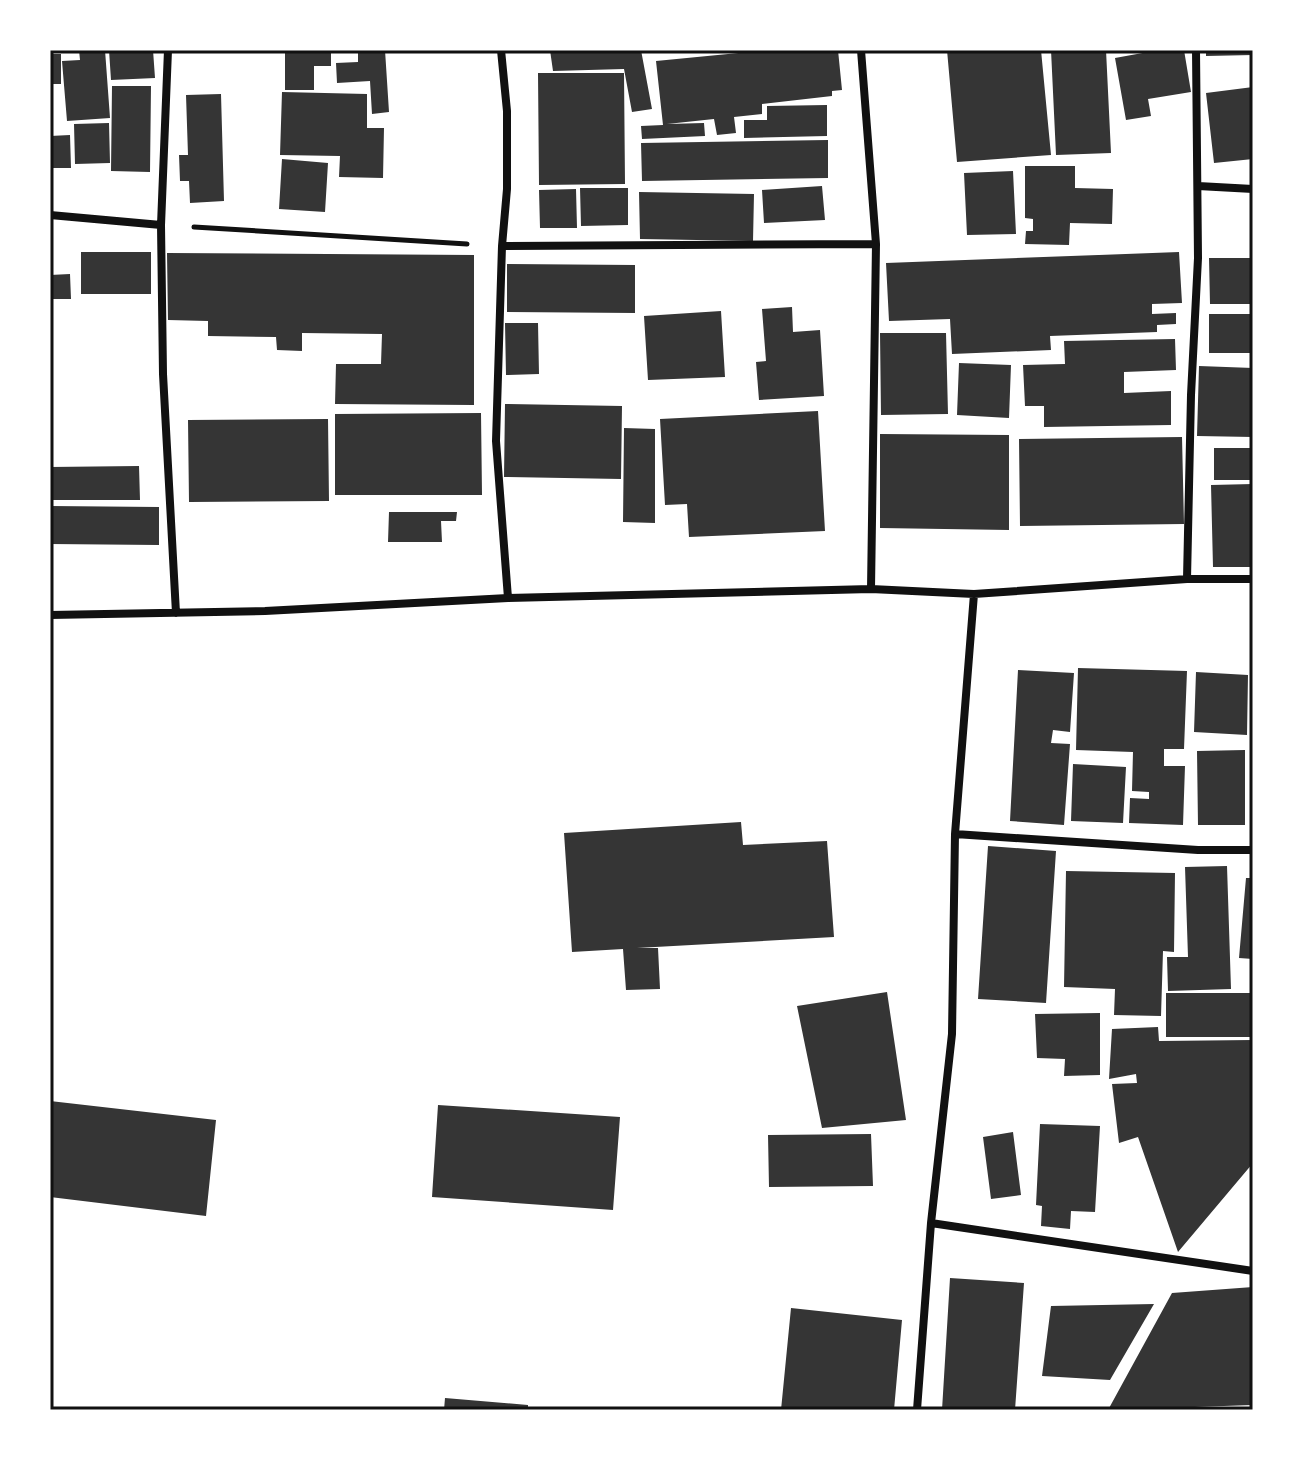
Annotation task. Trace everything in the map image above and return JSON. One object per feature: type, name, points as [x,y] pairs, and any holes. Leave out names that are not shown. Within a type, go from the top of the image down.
[{"type":"street","points":[[168,50],[161,225],[163,374],[176,613]]},
{"type":"street","points":[[501,50],[507,189],[502,246],[496,441],[508,598]]},
{"type":"street","points":[[861,50],[876,244],[871,589]]},
{"type":"street","points":[[1187,579],[1198,186],[1196,50]]},
{"type":"street","points":[[1198,186],[1253,189]]},
{"type":"street","points":[[50,215],[161,225]]},
{"type":"street","points":[[502,246],[876,244]]},
{"type":"street","points":[[50,615],[265,611],[508,598],[871,589],[974,594],[1187,579],[1253,579]]},
{"type":"street","points":[[917,1410],[931,1223],[952,1034],[955,834],[974,594]]},
{"type":"street","points":[[955,834],[1198,850],[1253,850]]},
{"type":"street","points":[[931,1223],[1253,1271]]},
{"type":"path","points":[[161,225],[502,246]]},
{"type":"building","points":[[79,50],[105,50],[110,118],[67,121],[62,61],[80,60]]},
{"type":"building","points":[[109,50],[153,50],[155,78],[111,80]]},
{"type":"building","points":[[285,50],[331,50],[331,66],[314,66],[314,90],[285,90]]},
{"type":"building","points":[[358,50],[385,50],[389,112],[372,114],[370,81],[337,83],[336,63],[358,62]]},
{"type":"building","points":[[550,50],[641,50],[652,109],[632,112],[624,69],[553,71]]},
{"type":"building","points":[[769,50],[838,50],[842,90],[832,91],[832,96],[762,104],[762,114],[734,117],[736,133],[717,135],[714,119],[667,124],[704,123],[705,136],[642,139],[641,126],[663,125],[656,61]]},
{"type":"building","points":[[947,50],[1041,50],[1051,155],[957,162]]},
{"type":"building","points":[[1051,50],[1106,50],[1111,153],[1056,155]]},
{"type":"building","points":[[1159,50],[1184,50],[1191,92],[1148,99],[1151,116],[1126,120],[1115,58]]},
{"type":"building","points":[[1206,50],[1253,50],[1253,55],[1206,56]]},
{"type":"building","points":[[50,54],[61,54],[61,84],[50,84]]},
{"type":"building","points":[[538,73],[624,73],[625,184],[539,185]]},
{"type":"building","points":[[112,86],[151,86],[150,172],[111,171]]},
{"type":"building","points":[[1253,87],[1253,159],[1214,163],[1206,93]]},
{"type":"building","points":[[282,92],[367,94],[367,128],[384,128],[383,178],[339,177],[340,156],[280,155]]},
{"type":"building","points":[[221,94],[224,201],[190,203],[189,181],[180,181],[179,155],[188,155],[186,95]]},
{"type":"building","points":[[827,105],[827,136],[744,138],[744,120],[767,120],[767,106]]},
{"type":"building","points":[[109,123],[110,163],[75,164],[74,124]]},
{"type":"building","points":[[70,135],[71,168],[50,168],[50,136]]},
{"type":"building","points":[[828,140],[828,178],[642,181],[641,143]]},
{"type":"building","points":[[282,159],[328,163],[325,212],[279,209]]},
{"type":"building","points":[[1025,166],[1075,166],[1075,188],[1113,189],[1112,224],[1070,223],[1069,245],[1025,244],[1026,231],[1033,231],[1033,219],[1025,218]]},
{"type":"building","points":[[1013,171],[1016,234],[967,235],[964,173]]},
{"type":"building","points":[[822,186],[825,220],[764,223],[762,190]]},
{"type":"building","points":[[580,188],[628,188],[628,225],[581,226]]},
{"type":"building","points":[[576,189],[577,228],[540,228],[539,190]]},
{"type":"building","points":[[639,192],[754,194],[753,241],[640,239]]},
{"type":"building","points":[[81,252],[151,252],[151,294],[81,294]]},
{"type":"building","points":[[1179,252],[1182,303],[1152,304],[1152,314],[1176,313],[1176,324],[1157,325],[1157,332],[1050,336],[1051,350],[952,354],[950,319],[889,321],[886,263]]},
{"type":"building","points":[[167,253],[474,255],[474,405],[335,404],[336,364],[381,364],[382,334],[302,333],[302,351],[277,350],[276,337],[208,336],[208,321],[168,320]]},
{"type":"building","points":[[1209,258],[1253,258],[1253,304],[1210,304]]},
{"type":"building","points":[[507,264],[635,265],[635,313],[507,312]]},
{"type":"building","points":[[70,274],[71,299],[50,299],[50,275]]},
{"type":"building","points":[[792,307],[793,332],[820,330],[824,396],[759,400],[756,362],[766,361],[762,309]]},
{"type":"building","points":[[721,311],[725,377],[648,380],[644,316]]},
{"type":"building","points":[[1209,314],[1253,314],[1253,353],[1209,353]]},
{"type":"building","points":[[505,323],[538,323],[539,374],[506,375]]},
{"type":"building","points":[[880,333],[946,333],[948,414],[881,415]]},
{"type":"building","points":[[1175,339],[1176,370],[1124,372],[1124,393],[1171,391],[1171,425],[1044,427],[1044,406],[1025,406],[1023,365],[1065,364],[1064,341]]},
{"type":"building","points":[[959,363],[1011,365],[1009,418],[957,415]]},
{"type":"building","points":[[1199,366],[1253,368],[1253,437],[1197,436]]},
{"type":"building","points":[[505,404],[622,406],[621,479],[504,477]]},
{"type":"building","points":[[818,411],[825,531],[689,537],[687,504],[665,505],[660,419]]},
{"type":"building","points":[[481,413],[482,495],[335,495],[335,414]]},
{"type":"building","points":[[328,419],[329,501],[189,502],[188,420]]},
{"type":"building","points":[[624,428],[655,429],[655,523],[623,522]]},
{"type":"building","points":[[880,434],[1009,435],[1009,530],[880,528]]},
{"type":"building","points":[[1182,437],[1184,524],[1020,526],[1019,439]]},
{"type":"building","points":[[1214,448],[1253,448],[1253,480],[1214,480]]},
{"type":"building","points":[[139,466],[140,500],[50,500],[50,467]]},
{"type":"building","points":[[1253,484],[1253,567],[1213,567],[1211,485]]},
{"type":"building","points":[[50,506],[159,507],[159,545],[50,544]]},
{"type":"building","points":[[389,512],[457,512],[456,521],[441,521],[442,542],[388,542]]},
{"type":"building","points":[[1078,668],[1187,671],[1184,749],[1164,749],[1164,766],[1185,766],[1183,825],[1129,823],[1130,798],[1149,799],[1149,792],[1132,791],[1133,752],[1076,750]]},
{"type":"building","points":[[1018,670],[1074,673],[1070,732],[1053,730],[1051,743],[1070,744],[1064,825],[1010,821]]},
{"type":"building","points":[[1196,672],[1248,675],[1247,735],[1194,732]]},
{"type":"building","points":[[1245,750],[1245,825],[1198,825],[1197,751]]},
{"type":"building","points":[[1073,764],[1126,767],[1123,823],[1071,821]]},
{"type":"building","points":[[741,822],[743,845],[827,841],[834,937],[637,948],[658,948],[660,989],[626,990],[623,949],[572,952],[564,833]]},
{"type":"building","points":[[988,846],[1056,851],[1046,1003],[978,999]]},
{"type":"building","points":[[1227,866],[1231,989],[1168,991],[1167,957],[1188,957],[1185,867]]},
{"type":"building","points":[[1066,871],[1175,873],[1174,952],[1163,951],[1161,1016],[1114,1015],[1115,989],[1064,987]]},
{"type":"building","points":[[1246,878],[1253,878],[1253,959],[1239,958]]},
{"type":"building","points":[[887,992],[906,1120],[822,1128],[797,1006]]},
{"type":"building","points":[[1166,993],[1253,993],[1253,1037],[1166,1037]]},
{"type":"building","points":[[1100,1013],[1100,1075],[1064,1076],[1065,1059],[1037,1058],[1035,1014]]},
{"type":"building","points":[[1158,1027],[1159,1041],[1253,1040],[1253,1163],[1178,1252],[1138,1137],[1119,1143],[1112,1084],[1137,1083],[1136,1074],[1109,1079],[1112,1029]]},
{"type":"building","points":[[50,1101],[216,1120],[206,1216],[50,1197]]},
{"type":"building","points":[[438,1105],[620,1117],[613,1210],[432,1197]]},
{"type":"building","points":[[1040,1124],[1100,1126],[1095,1212],[1071,1211],[1070,1229],[1041,1226],[1042,1206],[1036,1205]]},
{"type":"building","points":[[1013,1132],[1021,1195],[991,1199],[983,1137]]},
{"type":"building","points":[[871,1134],[873,1186],[769,1187],[768,1135]]},
{"type":"building","points":[[950,1278],[1024,1283],[1015,1410],[942,1410]]},
{"type":"building","points":[[1253,1287],[1253,1405],[1108,1410],[1172,1293]]},
{"type":"building","points":[[1154,1304],[1110,1380],[1042,1376],[1051,1306]]},
{"type":"building","points":[[791,1308],[902,1320],[894,1410],[781,1410]]},
{"type":"building","points":[[445,1398],[528,1405],[528,1410],[444,1410]]}]
